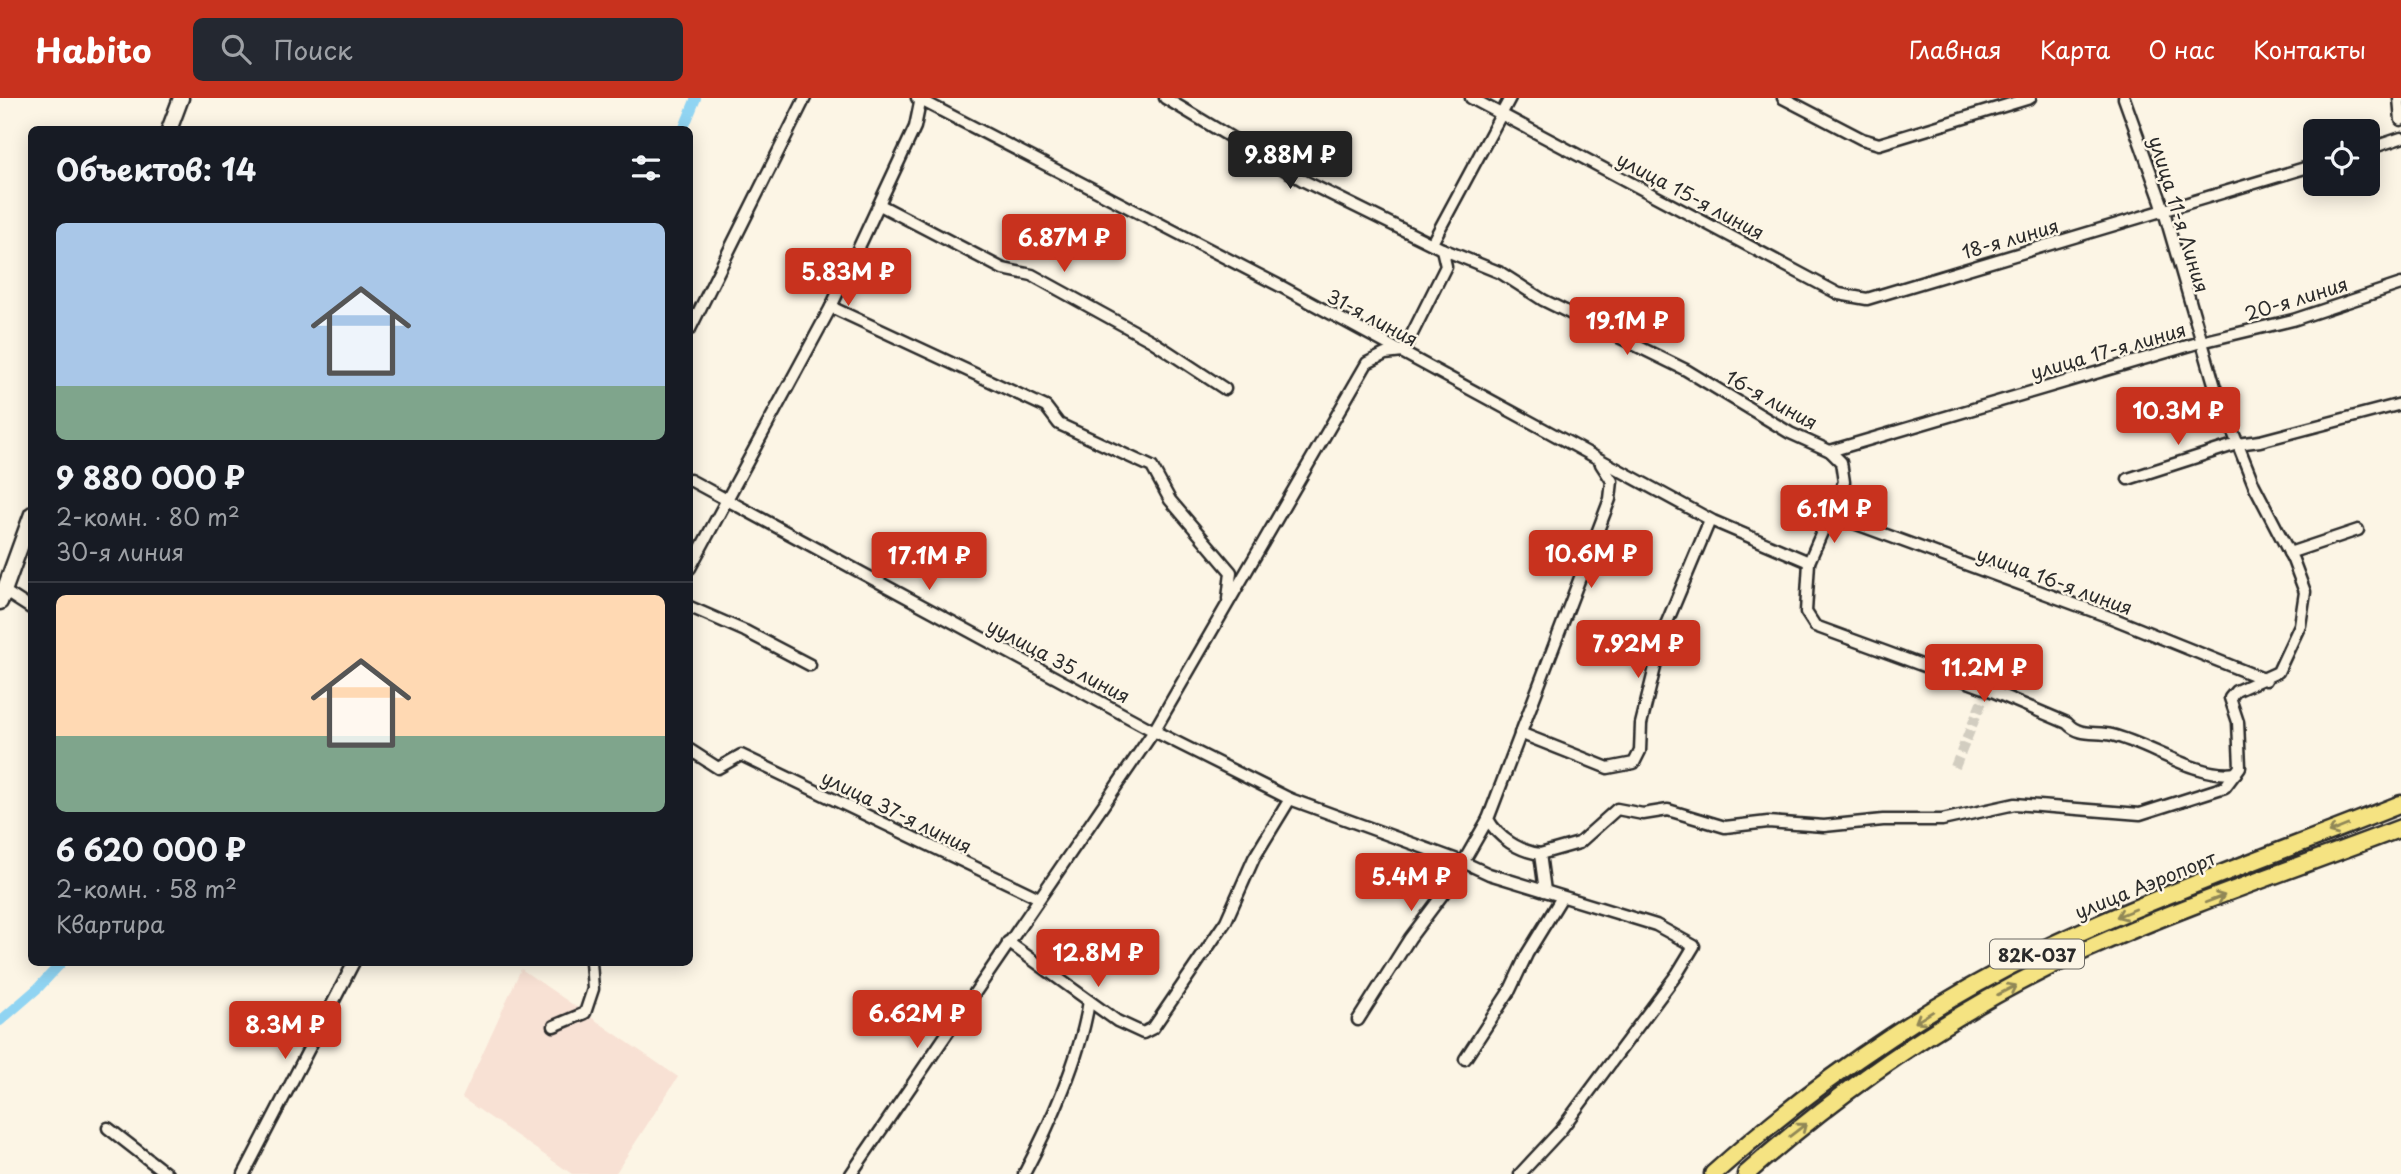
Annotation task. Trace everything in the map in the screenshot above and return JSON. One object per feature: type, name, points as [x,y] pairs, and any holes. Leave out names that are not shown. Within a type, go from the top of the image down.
[{"type":"main road","points":[[170,126],[181,98]]},
{"type":"main road","points":[[2,596],[28,525]]},
{"type":"main road","name":"улица Аэропорт","points":[[1713,1174],[1854,1062],[1964,991],[2083,930],[2401,804]]},
{"type":"main road","name":"улица Аэропорт","points":[[1746,1174],[1850,1089],[1991,999],[2085,950],[2401,828]]},
{"type":"street","points":[[693,323],[805,98]]},
{"type":"street","name":"16-я линия","points":[[1165,98],[1304,181],[1436,246],[1501,273],[1543,300],[1675,365],[1790,433],[1830,451]]},
{"type":"street","name":"улица 15-я линия","points":[[1471,98],[1839,293],[1867,299]]},
{"type":"street","points":[[850,1174],[1154,731],[1367,363],[1385,354],[1403,352],[1446,266],[1436,246],[1510,98]]},
{"type":"street","points":[[1783,98],[1862,139],[1879,144],[2030,98]]},
{"type":"street","name":"улица 11-я Линия","points":[[2124,98],[2164,211],[2200,342]]},
{"type":"street","points":[[2399,98],[2401,120]]},
{"type":"street","points":[[693,562],[831,307],[915,127],[920,99]]},
{"type":"street","name":"31-я линия","points":[[920,99],[1403,352],[1710,520],[1809,562]]},
{"type":"street","points":[[2380,145],[2401,138]]},
{"type":"street","name":"18-я линия","points":[[1867,299],[2303,168]]},
{"type":"street","points":[[880,205],[1003,269],[1032,275],[1152,341],[1225,389]]},
{"type":"street","name":"20-я линия","points":[[2200,342],[2293,320],[2401,284]]},
{"type":"street","points":[[831,307],[1046,407],[1059,424],[1152,467],[1170,500],[1231,572],[1226,609]]},
{"type":"street","name":"улица 17-я линия","points":[[1830,451],[2200,342],[2237,444],[2270,522],[2289,553],[2305,592],[2300,625],[2285,661],[2278,672],[2266,680]]},
{"type":"street","points":[[2128,479],[2237,444],[2260,441],[2401,404]]},
{"type":"street","points":[[1830,451],[1841,462],[1844,482],[1832,515],[1809,562],[1806,612],[1815,626],[1987,689],[2067,723],[2074,731],[2124,738],[2210,773],[2236,772]]},
{"type":"street","points":[[1358,1020],[1410,939],[1436,907],[1488,819],[1612,490],[1609,472],[1594,457]]},
{"type":"street","name":"уулица 35 линия","points":[[693,482],[1154,731],[1290,799],[1489,874],[1656,925],[1694,946],[1677,974],[1568,1120],[1520,1174]]},
{"type":"street","name":"улица 16-я линия","points":[[1832,515],[2112,618],[2266,680]]},
{"type":"street","points":[[1520,733],[1608,768],[1633,763],[1640,751],[1641,724],[1665,627],[1710,520]]},
{"type":"street","points":[[2289,553],[2358,530]]},
{"type":"street","points":[[2,596],[28,607]]},
{"type":"street","points":[[693,608],[745,631],[810,665]]},
{"type":"street","points":[[1488,819],[1501,835],[1519,849],[1540,854],[1578,843],[1617,809],[1643,814],[1668,810],[1725,827],[1768,822],[1824,826],[1883,820],[1942,820],[2015,804],[2140,814],[2225,787],[2240,767],[2241,744],[2230,698],[2236,691],[2266,680]]},
{"type":"street","name":"улица 37-я линия","points":[[693,752],[718,768],[741,755],[1039,898]]},
{"type":"street","points":[[1008,942],[1130,1028],[1143,1033],[1153,1028],[1226,921],[1254,858],[1290,799]]},
{"type":"street","points":[[1540,854],[1545,891]]},
{"type":"street","points":[[1465,1059],[1510,990],[1527,954],[1562,897]]},
{"type":"street","points":[[244,1174],[352,966]]},
{"type":"street","points":[[554,1026],[585,1013],[593,989],[591,966]]},
{"type":"street","points":[[1024,1174],[1081,1036],[1089,1001]]},
{"type":"street","points":[[108,1128],[167,1174]]},
{"type":"shaded area","points":[[521,969],[678,1077],[615,1174],[572,1174],[462,1098]]},
{"type":"waterway","points":[[685,126],[696,98]]},
{"type":"waterway","points":[[0,1021],[58,966]]},
{"type":"tunnel","points":[[1955,767],[1987,689]]}]
